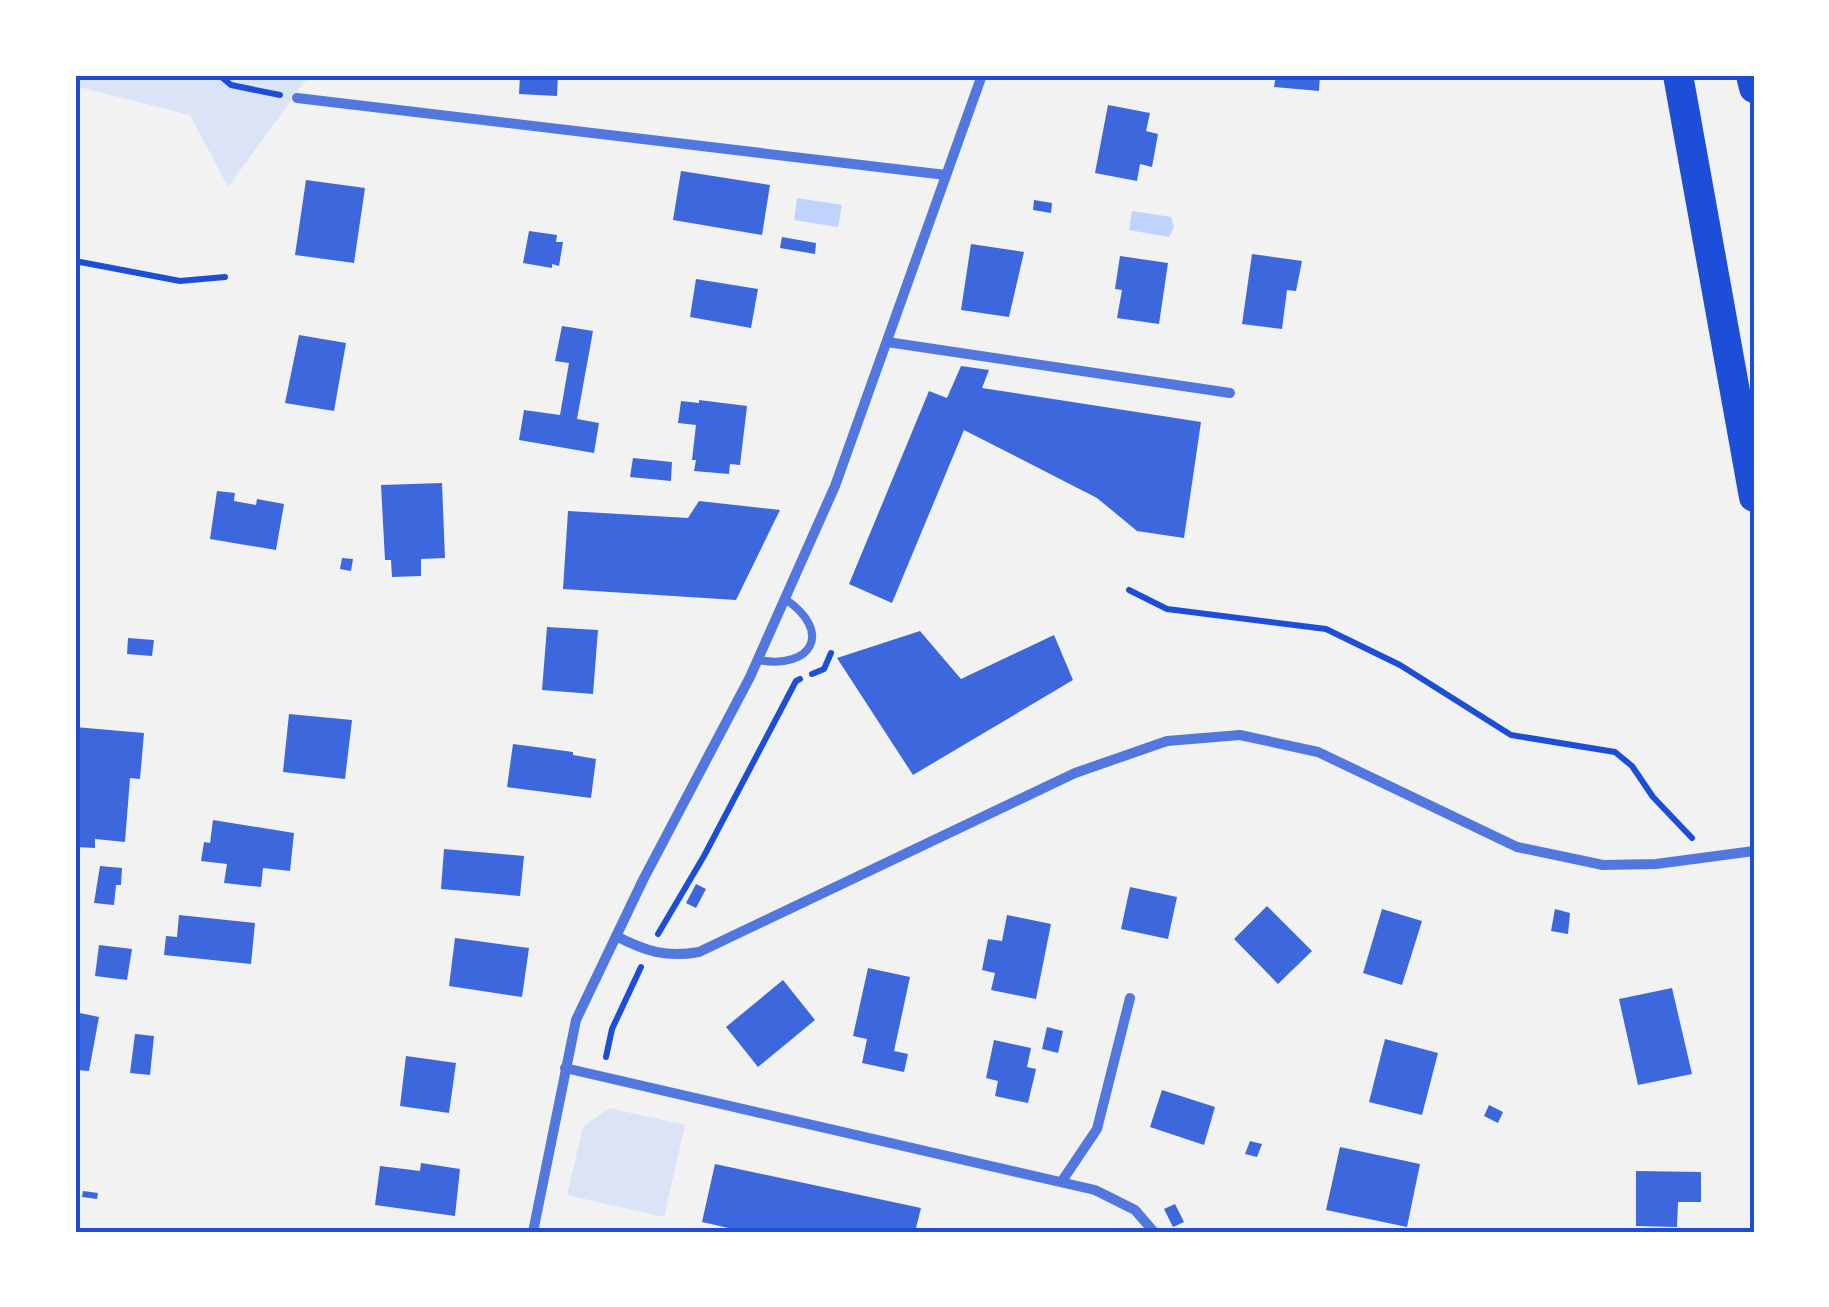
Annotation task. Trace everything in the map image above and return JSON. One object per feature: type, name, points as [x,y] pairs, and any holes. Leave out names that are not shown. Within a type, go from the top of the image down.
[{"type":"highway","points":[[1678,75],[1754,498]]},
{"type":"highway","points":[[1752,75],[1754,88]]},
{"type":"street","points":[[533,1232],[576,1020],[758,660],[835,486],[982,75]]},
{"type":"street","points":[[297,98],[946,175]]},
{"type":"street","points":[[887,342],[1230,393]]},
{"type":"street","points":[[616,936],[648,952],[674,956],[699,952],[1074,773],[1167,741],[1240,735],[1318,752],[1517,847],[1603,865],[1656,864],[1754,851]]},
{"type":"street","points":[[1062,1182],[1098,1128],[1130,998]]},
{"type":"street","points":[[565,1068],[1095,1190],[1135,1210],[1154,1232]]},
{"type":"lane","points":[[758,660],[780,664],[798,659],[810,645],[808,621],[785,600]]},
{"type":"path","points":[[220,75],[231,85],[297,98]]},
{"type":"path","points":[[75,261],[180,281],[225,277]]},
{"type":"path","points":[[1129,590],[1168,609],[1326,629],[1400,665],[1511,735],[1615,752],[1632,766],[1671,819],[1696,841]]},
{"type":"path","points":[[601,1078],[612,1029],[648,952],[704,856],[796,681],[824,670],[832,654],[810,645]]},
{"type":"shaded area","points":[[75,75],[306,75],[306,80],[228,187],[190,115],[75,86]]},
{"type":"shaded area","points":[[609,1108],[685,1125],[664,1217],[567,1195],[583,1127]]},
{"type":"water","points":[[797,198],[842,205],[838,227],[794,220]]},
{"type":"water","points":[[1132,211],[1171,217],[1174,227],[1169,237],[1129,230]]},
{"type":"building","points":[[520,75],[558,75],[557,96],[519,94]]},
{"type":"building","points":[[1276,75],[1320,75],[1319,91],[1274,87]]},
{"type":"building","points":[[1108,105],[1150,113],[1146,131],[1158,134],[1152,167],[1140,164],[1137,181],[1095,173]]},
{"type":"building","points":[[681,171],[770,185],[762,235],[673,220]]},
{"type":"building","points":[[306,180],[365,188],[354,263],[295,255]]},
{"type":"building","points":[[1034,200],[1052,203],[1051,213],[1033,210]]},
{"type":"building","points":[[529,231],[557,235],[556,242],[563,242],[559,266],[523,263]]},
{"type":"building","points":[[782,237],[816,243],[815,254],[780,248]]},
{"type":"building","points":[[971,244],[1024,252],[1009,317],[961,310]]},
{"type":"building","points":[[1252,254],[1302,261],[1296,291],[1287,290],[1282,329],[1242,324]]},
{"type":"building","points":[[1120,256],[1168,263],[1159,324],[1117,318],[1122,290],[1115,289]]},
{"type":"building","points":[[696,279],[758,289],[751,328],[690,317]]},
{"type":"building","points":[[562,326],[593,331],[577,419],[599,423],[594,453],[519,440],[524,410],[560,415],[569,363],[555,361]]},
{"type":"building","points":[[299,335],[346,343],[334,411],[285,403]]},
{"type":"building","points":[[961,366],[989,370],[982,388],[1201,422],[1184,538],[1137,531],[1097,498],[964,430],[892,603],[849,584],[929,391],[947,398]]},
{"type":"building","points":[[681,401],[747,406],[740,465],[730,464],[729,474],[694,471],[696,425],[678,423]]},
{"type":"building","points":[[633,458],[672,462],[671,481],[630,477]]},
{"type":"building","points":[[442,483],[445,558],[421,559],[421,576],[392,577],[391,560],[385,560],[381,485]]},
{"type":"building","points":[[217,491],[235,493],[234,501],[256,505],[257,499],[284,504],[276,550],[210,539]]},
{"type":"building","points":[[699,501],[780,510],[736,600],[563,589],[568,511],[688,518]]},
{"type":"building","points":[[342,558],[353,559],[351,571],[340,569]]},
{"type":"building","points":[[547,627],[598,630],[593,694],[542,690]]},
{"type":"building","points":[[920,631],[961,679],[1054,635],[1073,680],[913,775],[837,658]]},
{"type":"building","points":[[128,638],[154,640],[152,656],[127,654]]},
{"type":"building","points":[[289,714],[352,720],[345,779],[283,772]]},
{"type":"building","points":[[75,727],[144,733],[140,779],[130,778],[125,842],[95,839],[95,848],[75,847]]},
{"type":"building","points":[[513,744],[596,759],[591,798],[507,787]]},
{"type":"building","points":[[213,820],[294,833],[290,871],[263,868],[261,887],[224,883],[227,864],[201,861],[204,842],[210,843]]},
{"type":"building","points":[[444,849],[524,856],[520,896],[441,889]]},
{"type":"building","points":[[100,866],[122,868],[114,905],[94,903]]},
{"type":"building","points":[[696,884],[706,889],[696,908],[686,903]]},
{"type":"building","points":[[1130,887],[1177,897],[1168,939],[1121,929]]},
{"type":"building","points":[[1267,906],[1312,951],[1278,984],[1234,939]]},
{"type":"building","points":[[1382,909],[1422,921],[1402,985],[1363,973]]},
{"type":"building","points":[[1555,909],[1570,913],[1568,934],[1551,931]]},
{"type":"building","points":[[179,915],[255,923],[251,964],[164,955],[166,936],[177,937]]},
{"type":"building","points":[[1007,915],[1051,924],[1036,999],[991,990],[995,973],[982,970],[988,939],[1002,941]]},
{"type":"building","points":[[455,938],[529,948],[522,997],[449,986]]},
{"type":"building","points":[[99,945],[132,949],[127,980],[95,976]]},
{"type":"building","points":[[868,968],[910,977],[894,1051],[908,1054],[904,1072],[862,1063],[867,1039],[853,1036]]},
{"type":"building","points":[[783,980],[815,1020],[758,1067],[726,1027]]},
{"type":"building","points":[[1672,988],[1692,1074],[1638,1085],[1619,999]]},
{"type":"building","points":[[75,1012],[99,1017],[89,1071],[75,1070]]},
{"type":"building","points":[[1047,1027],[1063,1031],[1058,1053],[1042,1049]]},
{"type":"building","points":[[135,1034],[154,1036],[150,1075],[130,1073]]},
{"type":"building","points":[[1385,1039],[1438,1053],[1422,1115],[1369,1102]]},
{"type":"building","points":[[994,1040],[1031,1048],[1027,1067],[1036,1069],[1028,1103],[995,1096],[998,1081],[986,1078]]},
{"type":"building","points":[[406,1056],[456,1063],[449,1113],[400,1106]]},
{"type":"building","points":[[1162,1090],[1215,1107],[1204,1145],[1150,1127]]},
{"type":"building","points":[[1489,1105],[1503,1112],[1498,1123],[1484,1116]]},
{"type":"building","points":[[1250,1141],[1262,1144],[1257,1157],[1245,1154]]},
{"type":"building","points":[[1340,1147],[1420,1164],[1407,1227],[1326,1210]]},
{"type":"building","points":[[421,1163],[460,1169],[455,1216],[375,1205],[380,1166],[420,1171]]},
{"type":"building","points":[[715,1164],[921,1208],[915,1232],[746,1232],[702,1222]]},
{"type":"building","points":[[1636,1171],[1701,1172],[1701,1202],[1678,1202],[1677,1227],[1636,1226]]},
{"type":"building","points":[[83,1191],[98,1193],[97,1199],[82,1197]]},
{"type":"building","points":[[1175,1204],[1184,1222],[1173,1227],[1164,1209]]}]
